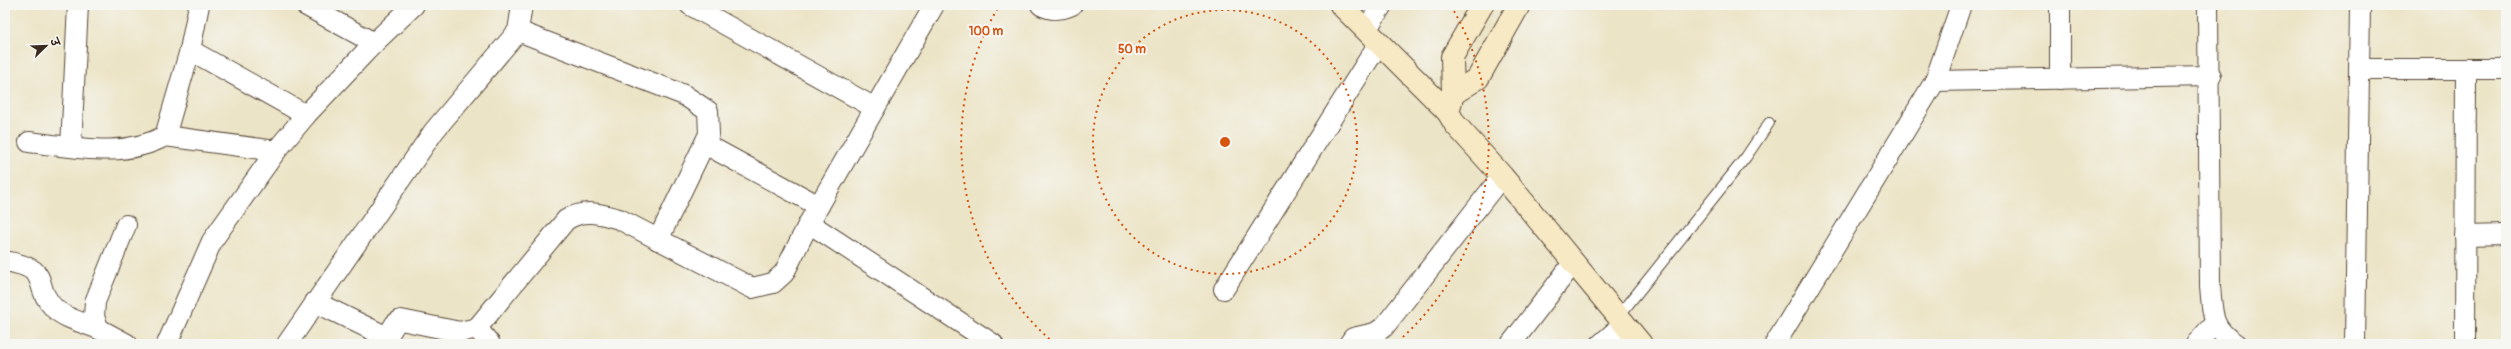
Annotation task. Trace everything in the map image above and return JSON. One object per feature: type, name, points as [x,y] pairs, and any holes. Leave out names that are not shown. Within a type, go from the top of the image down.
[{"type":"street","points":[[71,146],[78,5]]},
{"type":"street","points":[[165,136],[190,50],[200,5]]},
{"type":"street","points":[[305,5],[374,43]]},
{"type":"street","points":[[167,344],[212,241],[276,151],[306,115],[374,43],[414,5]]},
{"type":"street","points":[[287,344],[434,131],[462,100],[518,30],[522,5]]},
{"type":"street","points":[[690,5],[875,108]]},
{"type":"street","points":[[315,302],[385,340],[395,324],[401,320],[460,332],[477,328],[561,225],[576,214],[602,214],[619,219],[752,288],[763,287],[773,283],[784,273],[809,223],[934,5]]},
{"type":"street","points":[[1041,5],[1049,10],[1063,9],[1072,5]]},
{"type":"street","points":[[1341,5],[1373,36],[1451,103]]},
{"type":"street","points":[[1224,289],[1373,36],[1382,5]]},
{"type":"street","points":[[1482,5],[1452,57],[1451,103],[1455,124],[1502,176],[1622,319],[1641,344]]},
{"type":"street","points":[[1451,103],[1478,78],[1519,5]]},
{"type":"street","points":[[1775,344],[1935,81],[1962,5]]},
{"type":"street","points":[[2060,5],[2060,79]]},
{"type":"street","points":[[2208,5],[2210,76],[2210,286],[2214,324],[2225,337],[2236,344]]},
{"type":"street","points":[[2355,344],[2360,5]]},
{"type":"street","points":[[518,30],[695,101],[708,110],[710,128],[705,144],[658,240]]},
{"type":"street","points":[[190,50],[306,115]]},
{"type":"street","points":[[2360,69],[2506,69]]},
{"type":"street","points":[[2465,344],[2466,69]]},
{"type":"street","points":[[1935,81],[2210,76]]},
{"type":"street","points":[[29,142],[120,151],[147,145],[165,136],[276,151]]},
{"type":"street","points":[[705,144],[819,206]]},
{"type":"street","points":[[1349,344],[1353,338],[1375,333],[1384,327],[1502,176]]},
{"type":"street","points":[[809,223],[993,344]]},
{"type":"street","points":[[99,329],[94,317],[95,302],[126,225]]},
{"type":"street","points":[[2465,236],[2506,235]]},
{"type":"street","points":[[5,261],[33,269],[38,274],[54,307],[61,313],[99,329],[127,344]]},
{"type":"street","points":[[1511,344],[1574,262]]},
{"type":"street","points":[[1601,344],[1622,319]]},
{"type":"street","points":[[2196,344],[2214,324]]},
{"type":"street","points":[[477,328],[490,344]]},
{"type":"lane","points":[[1622,319],[1746,157],[1769,123]]}]
